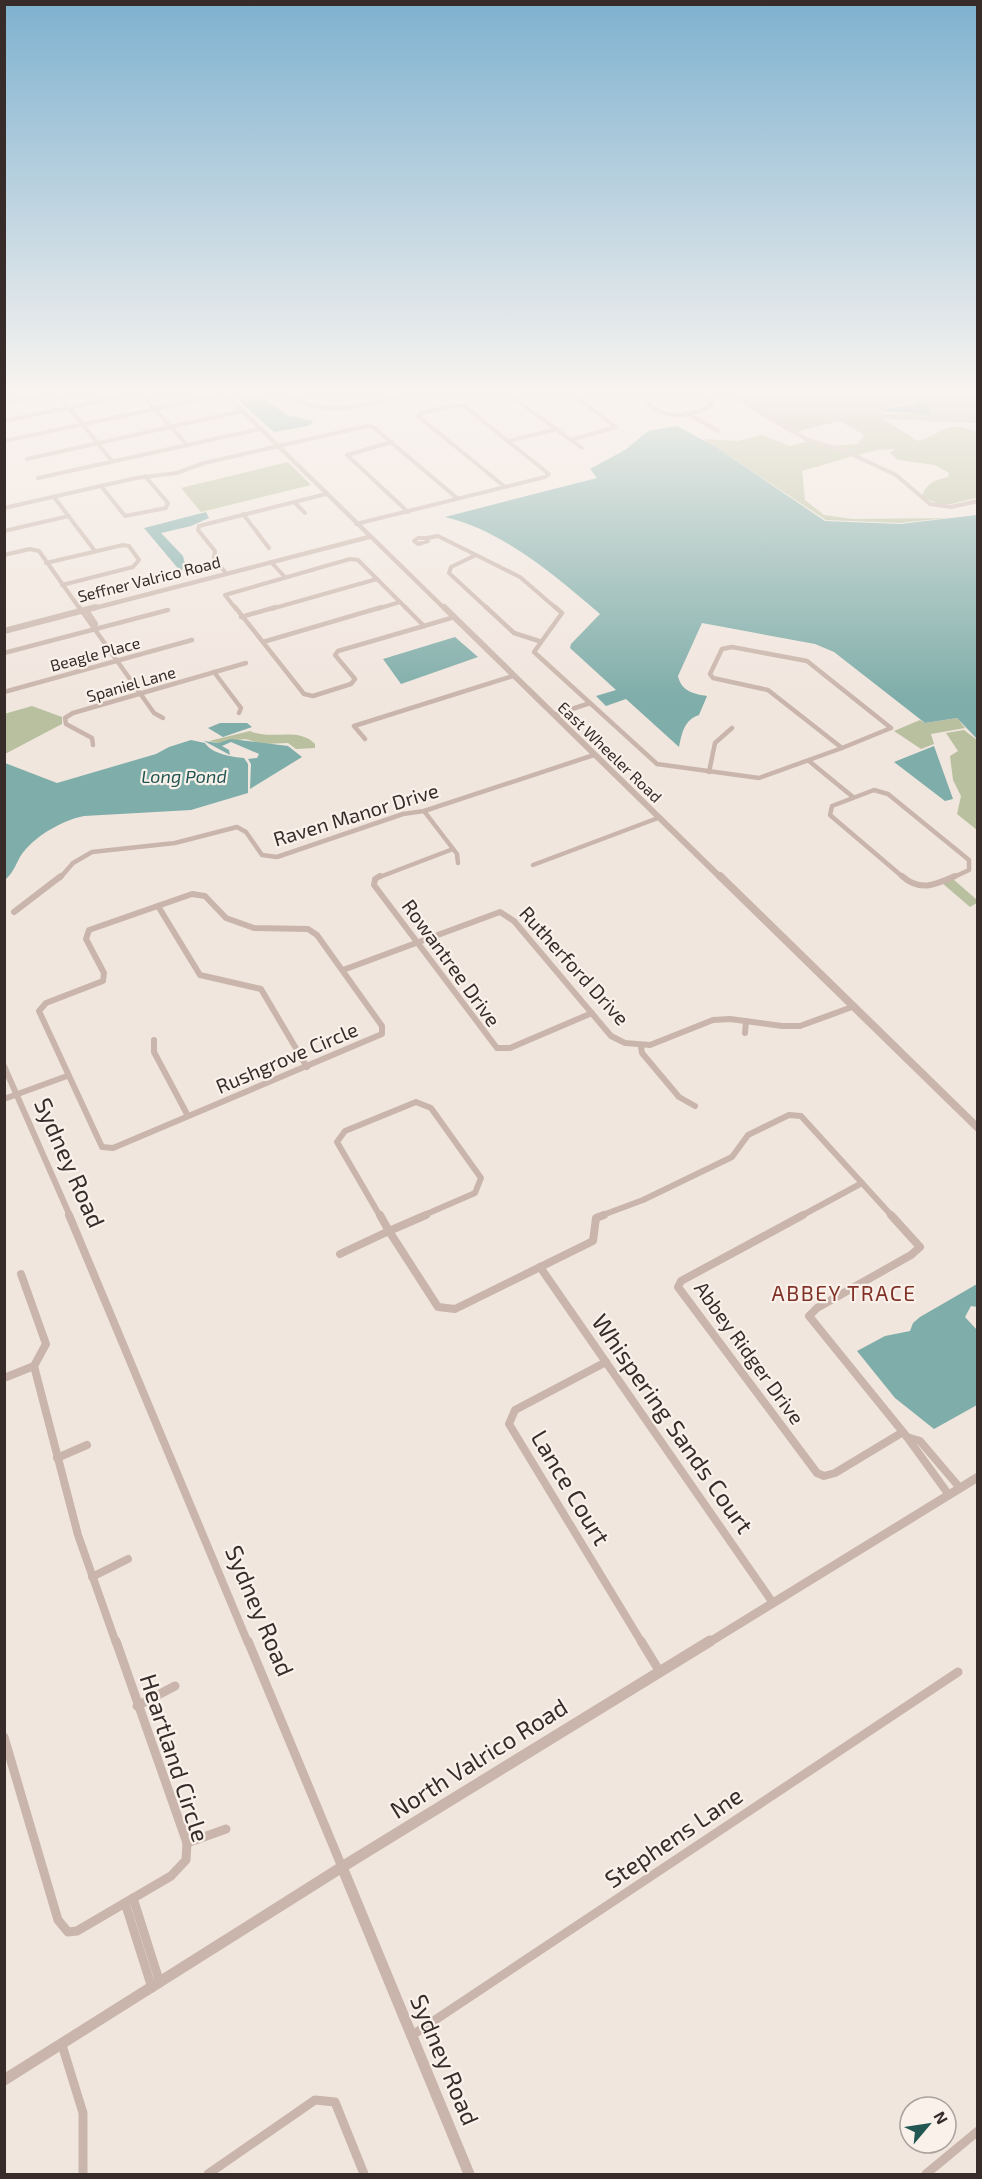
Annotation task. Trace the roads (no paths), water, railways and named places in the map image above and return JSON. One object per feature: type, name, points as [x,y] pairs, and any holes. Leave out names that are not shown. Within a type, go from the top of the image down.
[{"type":"street","points":[[4,508],[59,496]]},
{"type":"street","points":[[108,496],[125,516],[166,508],[168,503],[162,496]]},
{"type":"street","points":[[226,573],[214,558],[215,551],[198,528],[204,524],[319,496]]},
{"type":"street","name":"East Wheeler Road","points":[[328,496],[978,1128]]},
{"type":"street","points":[[391,496],[408,512]]},
{"type":"street","points":[[454,496],[458,499]]},
{"type":"street","points":[[356,524],[471,496]]},
{"type":"street","points":[[920,496],[930,504],[951,507],[978,501]]},
{"type":"street","points":[[54,497],[95,551]]},
{"type":"street","points":[[294,502],[305,513]]},
{"type":"street","points":[[243,514],[270,548]]},
{"type":"street","points":[[4,531],[69,516]]},
{"type":"street","points":[[427,538],[438,536],[520,577],[562,612],[539,641],[534,652],[657,764],[759,778],[809,761],[889,731],[891,728],[807,661],[732,647],[722,649],[710,674],[713,678],[768,690],[842,748]]},
{"type":"street","name":"Seffner Valrico Road","points":[[4,630],[369,537]]},
{"type":"street","points":[[46,563],[126,545],[140,562],[133,567],[62,585]]},
{"type":"street","points":[[4,555],[33,549],[39,551],[154,713],[163,718]]},
{"type":"street","points":[[476,555],[451,567],[449,573],[514,633],[539,641]]},
{"type":"street","points":[[424,626],[358,560],[350,559],[284,576],[225,595],[304,694],[313,696],[351,684],[355,679],[335,655],[338,651],[424,626],[451,618]]},
{"type":"street","points":[[271,562],[284,576]]},
{"type":"street","points":[[242,617],[377,579]]},
{"type":"street","points":[[263,642],[400,602]]},
{"type":"street","points":[[4,653],[168,610]]},
{"type":"street","name":"Beagle Place","points":[[4,692],[192,640]]},
{"type":"street","name":"Spaniel Lane","points":[[93,745],[92,738],[66,724],[65,718],[73,713],[246,663]]},
{"type":"street","points":[[214,672],[241,708],[239,714]]},
{"type":"street","points":[[365,739],[354,726],[513,676]]},
{"type":"street","points":[[554,715],[590,703]]},
{"type":"street","points":[[709,771],[715,743],[732,728]]},
{"type":"street","name":"Raven Manor Drive","points":[[14,912],[55,883],[73,863],[92,852],[185,842],[237,827],[246,831],[262,855],[277,857],[403,814],[424,811],[594,755]]},
{"type":"street","points":[[809,761],[853,797]]},
{"type":"street","points":[[874,790],[888,794],[969,860],[969,870],[930,887],[911,884],[830,815],[832,806],[853,797],[874,790]]},
{"type":"street","points":[[424,811],[453,849],[458,863]]},
{"type":"street","points":[[533,865],[658,818]]},
{"type":"street","name":"Rowantree Drive","points":[[453,849],[375,879],[374,885],[492,1044],[497,1048],[510,1048],[592,1013]]},
{"type":"street","name":"Rushgrove Circle","points":[[200,894],[226,918],[255,928],[308,929],[322,940],[343,970],[382,1026],[382,1034],[113,1148],[102,1147],[67,1076],[39,1011],[46,1003],[103,981],[104,973],[86,939],[89,930],[200,894]]},
{"type":"street","points":[[158,906],[200,975],[261,989],[307,1067]]},
{"type":"street","name":"Rutherford Drive","points":[[343,970],[500,912],[506,914],[619,1041],[641,1047],[661,1043],[713,1020],[784,1026],[809,1025],[852,1007]]},
{"type":"street","points":[[744,1033],[746,1021]]},
{"type":"street","points":[[153,1040],[154,1052],[188,1116]]},
{"type":"street","points":[[641,1047],[642,1053],[679,1097],[695,1106]]},
{"type":"street","name":"Sydney Road","points":[[4,1066],[81,1241],[469,2175]]},
{"type":"street","points":[[4,1099],[67,1076]]},
{"type":"street","points":[[340,1254],[389,1231],[475,1193],[481,1178],[431,1108],[416,1102],[345,1131],[337,1142],[389,1231],[438,1307],[455,1309],[589,1243],[595,1238],[596,1218],[643,1200],[732,1157],[745,1137],[789,1115],[801,1116],[920,1246],[911,1254],[817,1308],[809,1316],[905,1435],[949,1495]]},
{"type":"street","name":"Abbey Ridger Drive","points":[[862,1183],[681,1281],[678,1287],[817,1473],[824,1476],[835,1473],[905,1435]]},
{"type":"street","name":"Whispering Sands Court","points":[[540,1267],[772,1602]]},
{"type":"street","points":[[4,1378],[34,1366],[46,1344],[21,1274]]},
{"type":"street","name":"Lance Court","points":[[606,1362],[515,1410],[509,1424],[660,1672]]},
{"type":"street","name":"Heartland Circle","points":[[4,1737],[58,1920],[68,1932],[78,1931],[171,1876],[186,1860],[187,1843],[92,1577],[57,1458],[34,1366]]},
{"type":"street","points":[[905,1435],[920,1441],[960,1488]]},
{"type":"street","points":[[57,1458],[87,1445]]},
{"type":"street","points":[[922,1461],[932,1455]]},
{"type":"street","name":"North Valrico Road","points":[[4,2080],[156,1987],[342,1867],[978,1477]]},
{"type":"street","points":[[92,1577],[128,1559]]},
{"type":"street","name":"Stephens Lane","points":[[411,2036],[958,1672]]},
{"type":"street","points":[[137,1706],[175,1686]]},
{"type":"street","points":[[187,1843],[226,1829]]},
{"type":"street","points":[[129,1900],[156,1987]]},
{"type":"street","points":[[62,2045],[83,2113],[83,2175]]},
{"type":"street","points":[[208,2175],[315,2100],[335,2102],[364,2175]]},
{"type":"street","points":[[926,2175],[978,2131]]},
{"type":"water","points":[[528,496],[788,496],[825,521],[900,524],[977,515],[977,739],[957,718],[925,723],[834,652],[815,644],[702,623],[678,676],[685,688],[693,693],[707,696],[699,715],[690,720],[684,728],[679,747],[626,699],[606,706],[596,696],[616,690],[570,648],[571,644],[600,614],[547,570],[507,543],[466,523],[445,517]]},
{"type":"water","points":[[206,512],[209,518],[191,526],[161,533],[183,556],[185,564],[181,572],[144,528]]},
{"type":"water","points":[[455,637],[478,657],[401,684],[383,659]]},
{"type":"water","points":[[220,723],[247,723],[252,727],[223,737],[208,728]]},
{"type":"water","points":[[231,739],[288,746],[302,757],[250,789],[251,764],[248,759],[257,758],[259,754],[231,742],[222,746],[229,750],[230,755],[204,741],[218,743]]},
{"type":"water","name":"Long Pond","points":[[191,740],[205,743],[212,750],[223,754],[244,758],[248,764],[248,793],[191,810],[76,818],[40,836],[25,850],[5,880],[5,763],[57,783],[156,754]]},
{"type":"water","points":[[934,746],[953,799],[945,801],[894,762]]},
{"type":"water","points":[[977,1284],[977,1307],[971,1306],[965,1317],[977,1330],[977,1405],[934,1429],[895,1398],[857,1351],[885,1336],[910,1331],[913,1323],[920,1317]]},
{"type":"district","name":"ABBEY TRACE","points":[[844,1294]]}]
